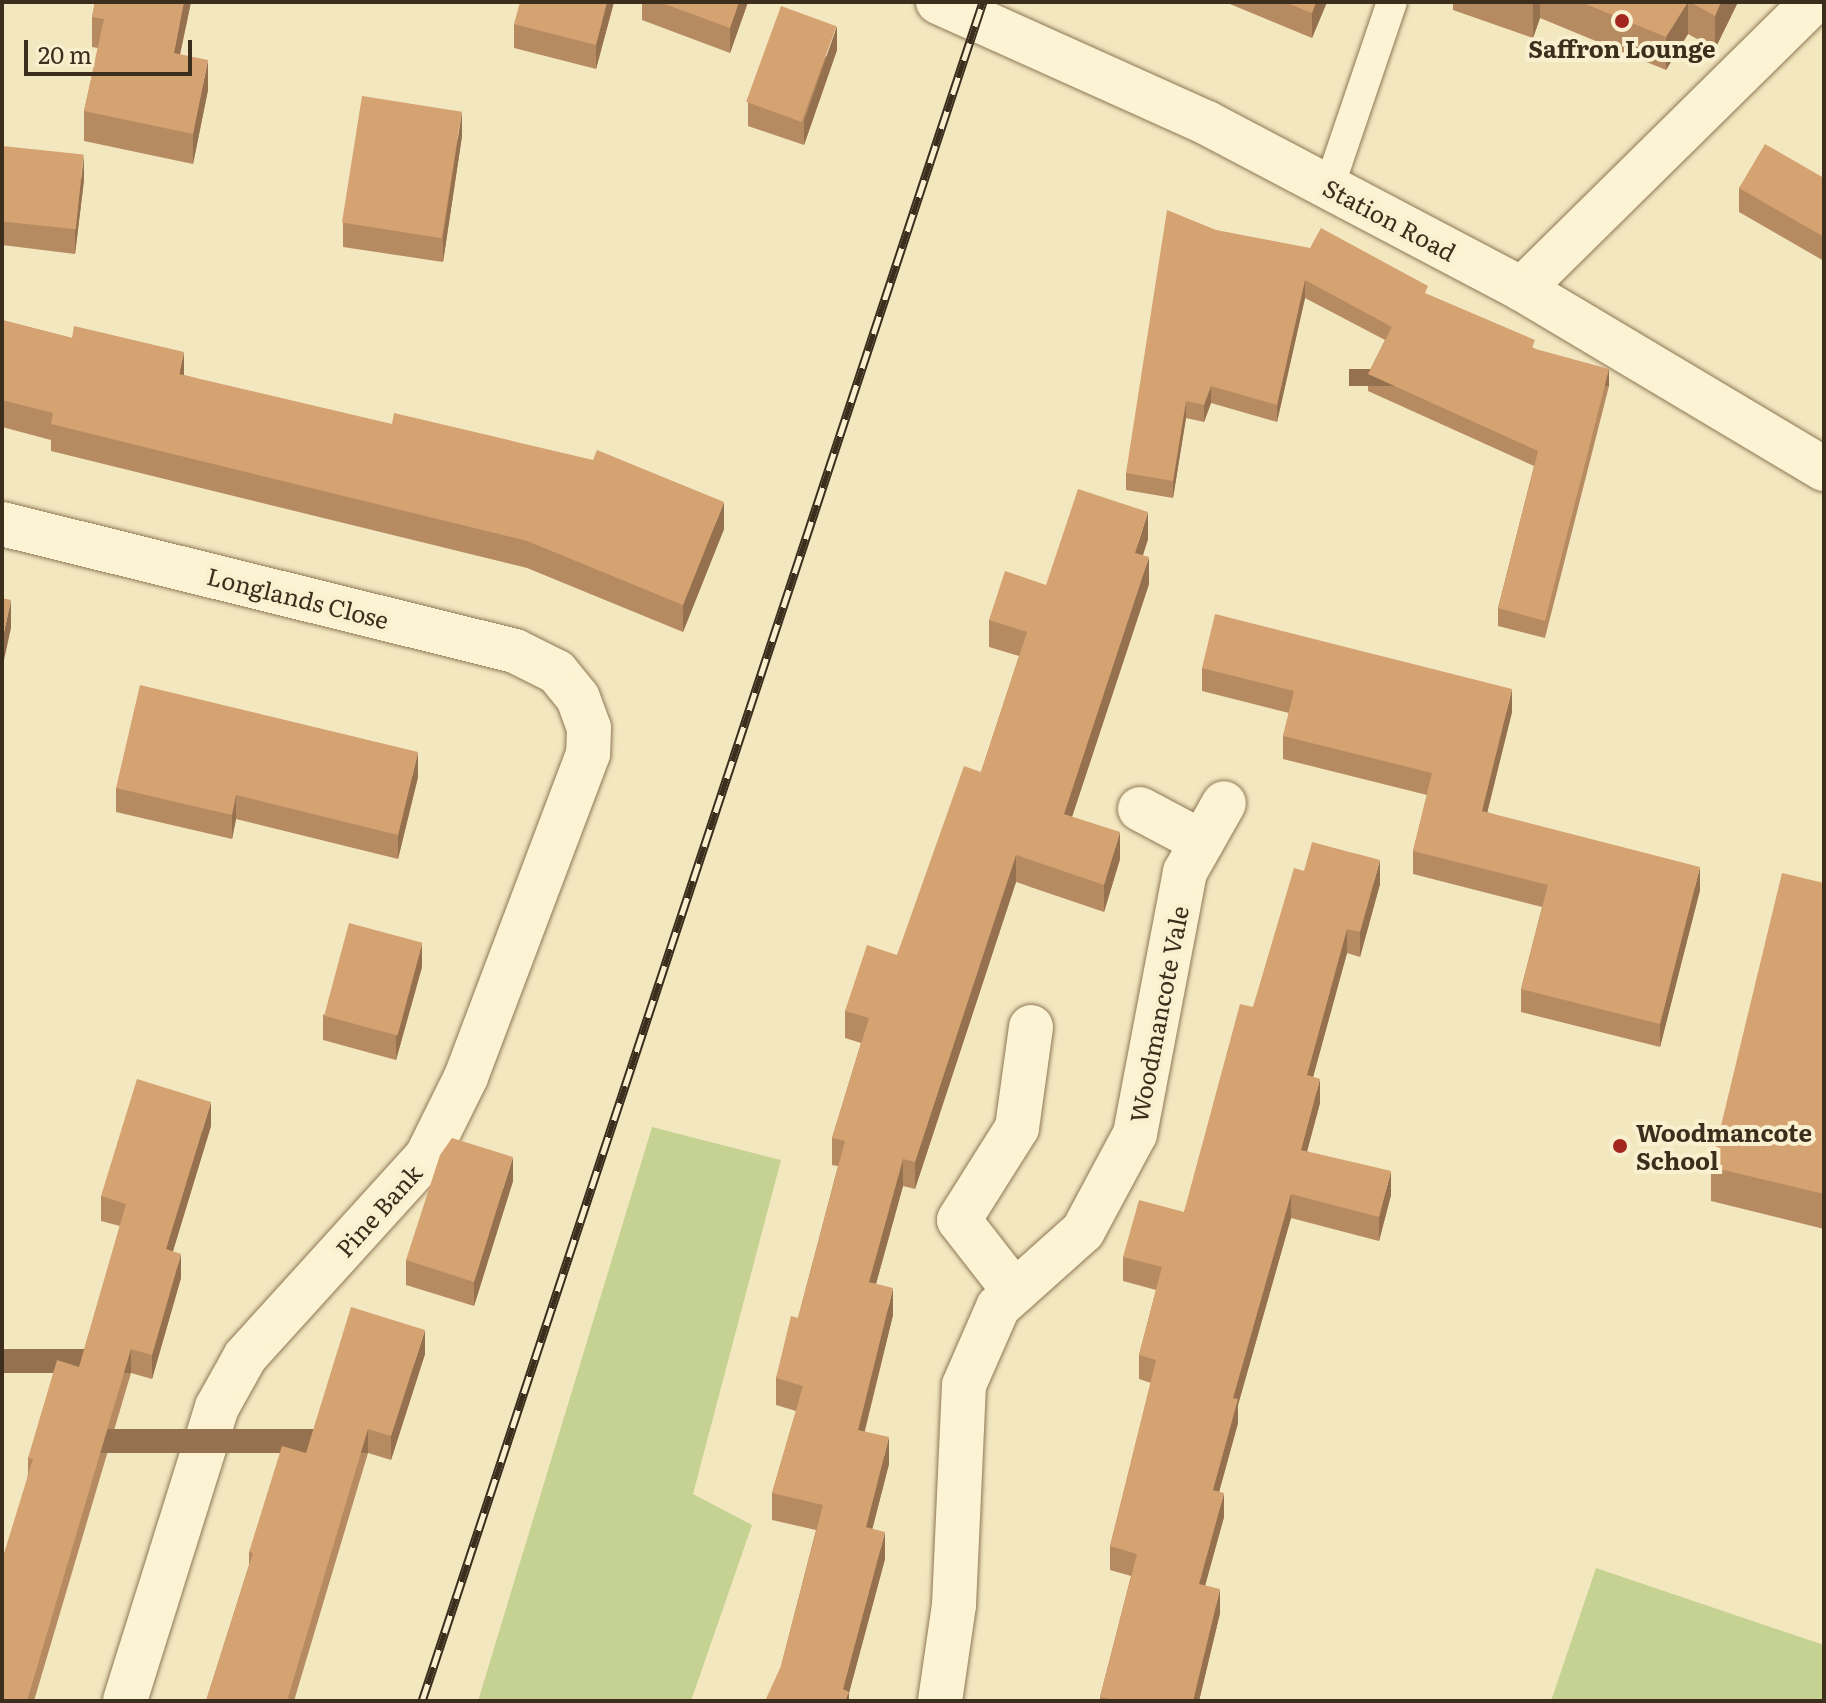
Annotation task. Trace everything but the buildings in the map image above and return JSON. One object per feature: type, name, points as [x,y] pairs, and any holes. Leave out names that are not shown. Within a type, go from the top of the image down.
[{"type":"street","name":"Station Road","points":[[938,2],[1207,123],[1329,187],[1522,289],[1824,469]]},
{"type":"street","points":[[1522,289],[1813,2]]},
{"type":"street","name":"Longlands Close","points":[[2,524],[515,651],[557,672],[578,698]]},
{"type":"street","name":"Pine Bank","points":[[125,1701],[217,1407],[245,1357],[427,1156],[466,1077],[588,754],[589,728],[578,698]]},
{"type":"street","name":"Woodmancote Vale","points":[[940,1701],[954,1605],[964,1385],[998,1307],[1083,1231],[1135,1134],[1185,872],[1224,803]]},
{"type":"street","points":[[1140,809],[1202,842]]},
{"type":"street","points":[[1015,1292],[959,1220],[1017,1128],[1031,1027]]},
{"type":"lane","points":[[1329,187],[1392,2]]},
{"type":"green space","points":[[652,1127],[781,1160],[693,1494],[752,1525],[691,1701],[478,1701]]},
{"type":"green space","points":[[1596,1568],[1824,1645],[1824,1701],[1551,1701]]},
{"type":"railway","points":[[422,1701],[983,2]]},
{"type":"place","name":"Saffron Lounge","points":[[1622,21]]},
{"type":"place","name":"Woodmancote School","points":[[1620,1146]]}]
